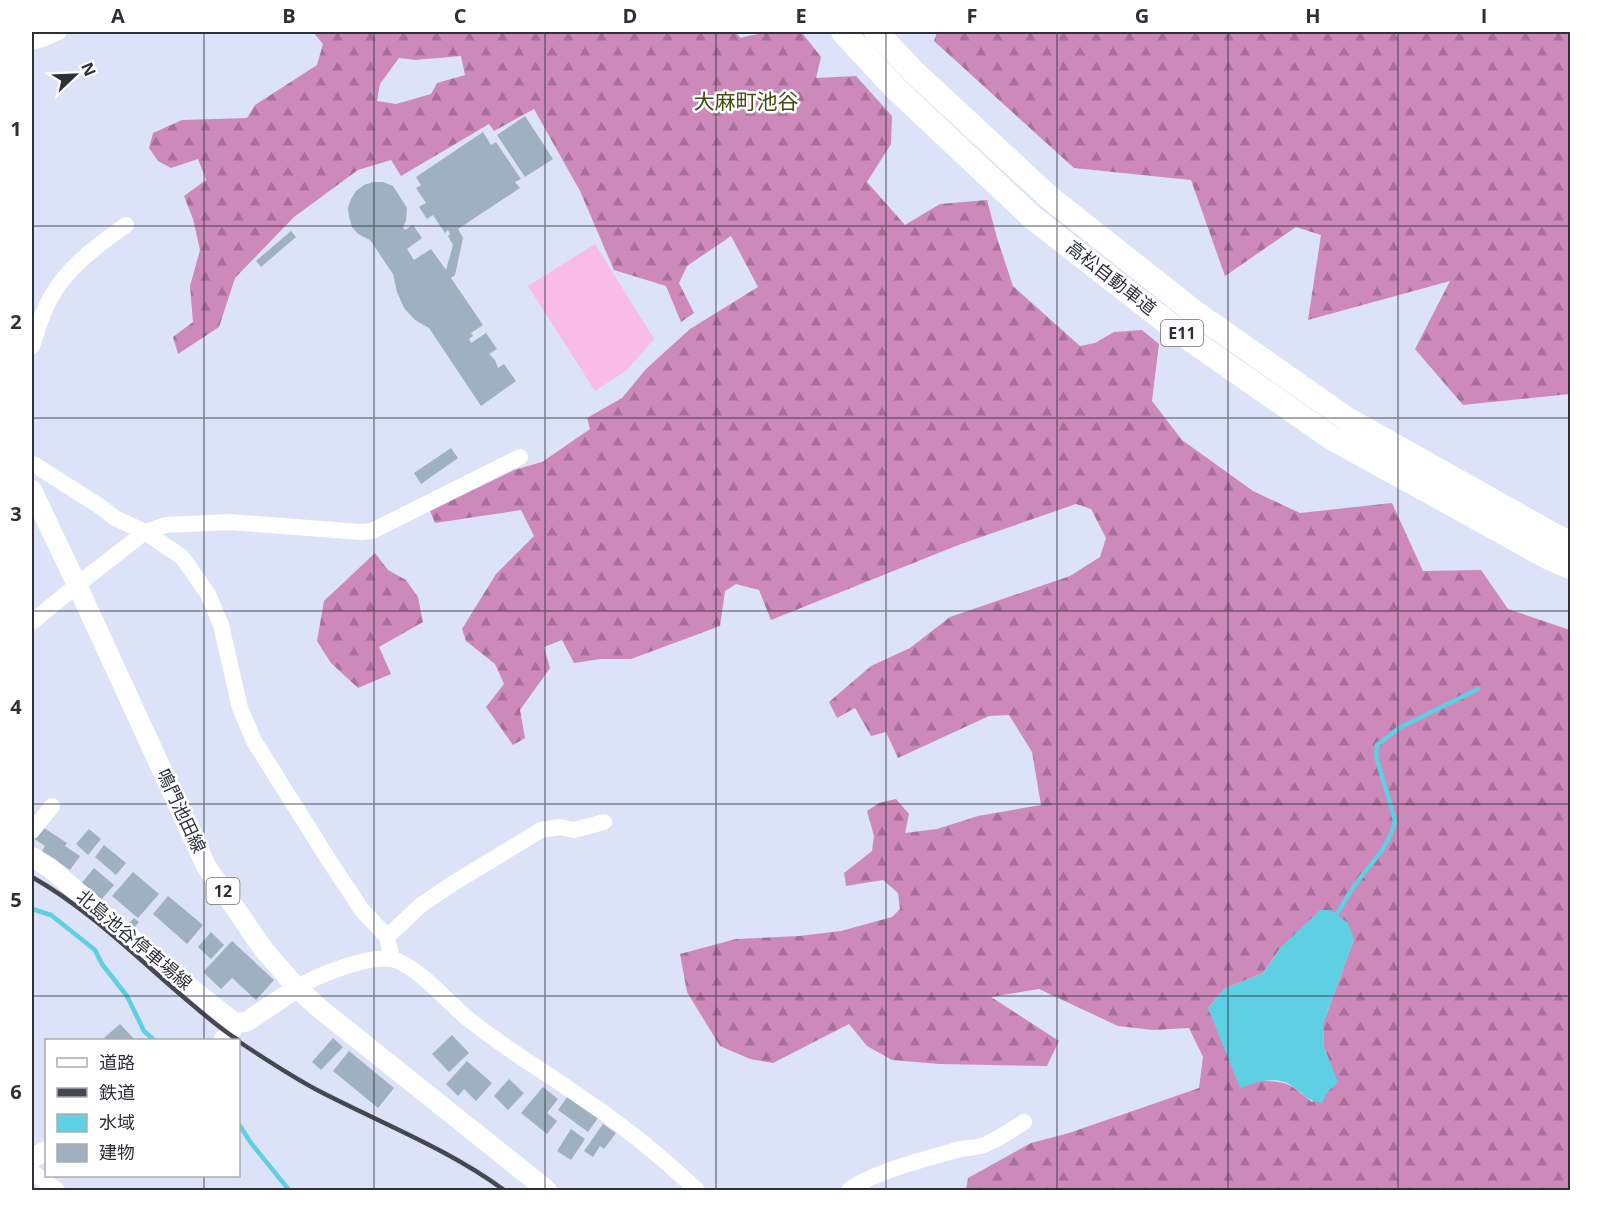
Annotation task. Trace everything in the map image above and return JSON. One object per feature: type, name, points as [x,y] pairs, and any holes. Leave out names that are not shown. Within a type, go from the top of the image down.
[{"type":"highway","name":"高松自動車道","points":[[843,32],[895,88],[1033,219],[1178,331],[1330,437],[1549,558],[1570,567]]},
{"type":"highway","name":"高松自動車道","points":[[876,32],[914,72],[1050,198],[1193,311],[1347,419],[1570,543]]},
{"type":"main road","name":"鳴門池田線","points":[[32,490],[37,515],[77,585],[206,866],[264,950],[297,988],[319,1008],[547,1191]]},
{"type":"main road","name":"北島池谷停車場線","points":[[32,857],[50,868],[172,974],[235,1023]]},
{"type":"main road","points":[[225,1039],[235,1023],[246,1022],[297,988]]},
{"type":"street","points":[[32,42],[58,32]]},
{"type":"street","points":[[32,346],[49,300],[60,281],[99,244],[126,225]]},
{"type":"street","points":[[32,622],[145,532],[166,525],[229,522],[354,532],[372,531],[520,457]]},
{"type":"street","points":[[32,464],[115,518],[170,547],[182,557],[208,594],[221,625],[240,708],[254,741],[343,882],[362,910],[387,937],[392,959]]},
{"type":"street","points":[[32,831],[52,806]]},
{"type":"street","points":[[387,937],[422,905],[452,884],[542,831],[560,827],[574,830],[604,822]]},
{"type":"street","points":[[297,988],[331,971],[379,959],[392,959],[403,963],[495,1040],[574,1092],[635,1137],[697,1191]]},
{"type":"street","points":[[849,1191],[882,1174],[958,1150],[984,1145],[1024,1122]]},
{"type":"street","points":[[32,1172],[57,1191]]},
{"type":"green space","points":[[313,32],[735,32],[741,38],[772,32],[803,34],[821,57],[816,78],[856,76],[892,116],[891,144],[867,182],[905,225],[940,204],[987,200],[1013,286],[1080,346],[1095,343],[1114,332],[1142,330],[1159,344],[1152,401],[1182,440],[1253,491],[1300,513],[1392,503],[1423,571],[1481,570],[1508,609],[1570,630],[1570,1190],[966,1190],[968,1178],[1031,1143],[1069,1133],[1199,1088],[1203,1057],[1189,1028],[1153,1030],[1118,1026],[1039,989],[991,997],[1059,1041],[1047,1066],[939,1064],[892,1060],[867,1046],[849,1024],[773,1063],[750,1059],[720,1046],[687,992],[680,954],[736,939],[841,931],[892,917],[900,909],[898,893],[883,880],[846,886],[844,873],[872,851],[874,836],[867,811],[879,803],[896,799],[909,814],[905,833],[937,829],[978,816],[1041,805],[1032,752],[1009,715],[989,716],[898,758],[886,732],[871,736],[855,708],[837,718],[829,702],[871,666],[910,648],[950,617],[1070,576],[1100,557],[1106,538],[1091,509],[1076,504],[961,544],[771,620],[759,590],[736,584],[725,591],[720,626],[631,659],[601,659],[574,663],[562,640],[544,647],[550,668],[520,710],[525,738],[513,745],[486,707],[504,684],[495,664],[466,641],[462,629],[496,574],[534,536],[521,510],[435,523],[430,511],[514,470],[542,462],[590,429],[587,418],[622,398],[646,369],[690,329],[758,287],[731,236],[687,266],[679,283],[694,313],[681,322],[666,286],[614,270],[580,191],[534,109],[494,131],[489,124],[401,176],[391,160],[358,170],[294,217],[235,278],[219,327],[178,354],[173,337],[193,322],[190,286],[200,250],[193,219],[184,196],[206,180],[198,159],[171,168],[158,161],[149,148],[153,133],[182,120],[247,118],[255,105],[317,65],[323,44]],"holes":[[[461,56],[465,75],[437,83],[431,94],[396,104],[377,101],[380,84],[399,58],[415,60]],[[1354,939],[1323,1024],[1324,1047],[1337,1082],[1312,1102],[1299,1091],[1283,1083],[1259,1081],[1208,1008],[1224,989],[1263,973],[1281,947]]]},
{"type":"green space","points":[[937,32],[1570,32],[1570,394],[1463,405],[1415,349],[1450,281],[1308,320],[1321,235],[1296,227],[1225,276],[1191,180],[1074,168],[934,41]]},
{"type":"green space","points":[[375,553],[388,570],[406,580],[418,597],[423,622],[379,647],[391,674],[358,688],[331,663],[317,641],[324,601]]},
{"type":"shaded area","points":[[595,244],[654,339],[627,370],[595,391],[528,286]]},
{"type":"water","points":[[1320,910],[1331,910],[1348,923],[1354,939],[1323,1024],[1324,1047],[1338,1082],[1327,1092],[1322,1103],[1309,1099],[1292,1086],[1280,1081],[1260,1082],[1240,1088],[1208,1008],[1224,989],[1263,973],[1281,947]]},
{"type":"building","points":[[525,116],[553,159],[525,177],[497,135]]},
{"type":"building","points":[[483,132],[491,145],[496,142],[521,179],[515,182],[520,188],[458,229],[463,238],[455,275],[451,278],[483,325],[471,333],[473,336],[469,339],[471,343],[486,333],[497,349],[489,354],[495,360],[498,368],[504,364],[516,381],[481,406],[429,328],[415,320],[404,308],[393,274],[370,240],[358,234],[352,227],[348,208],[356,191],[364,185],[383,182],[393,186],[407,208],[403,227],[405,230],[413,225],[422,238],[407,249],[414,260],[431,249],[446,270],[453,245],[448,236],[450,234],[448,230],[445,233],[433,215],[427,219],[419,207],[426,203],[416,188],[421,185],[416,177]]},
{"type":"building","points":[[291,231],[296,237],[261,267],[256,261]]},
{"type":"building","points":[[451,448],[458,458],[421,484],[414,473]]},
{"type":"building","points":[[41,826],[67,843],[65,846],[80,856],[70,870],[42,851],[45,846],[33,838]]},
{"type":"building","points":[[89,829],[101,839],[88,855],[76,844]]},
{"type":"building","points":[[104,845],[126,863],[116,875],[95,857]]},
{"type":"building","points":[[94,868],[114,885],[100,901],[80,885]]},
{"type":"building","points":[[133,872],[159,894],[138,918],[112,896]]},
{"type":"building","points":[[168,896],[203,925],[187,944],[153,914]]},
{"type":"building","points":[[134,918],[139,922],[130,932],[125,928]]},
{"type":"building","points":[[211,932],[224,945],[211,959],[198,947]]},
{"type":"building","points":[[232,941],[274,980],[256,1000],[232,978],[221,989],[203,972]]},
{"type":"building","points":[[120,1024],[134,1039],[106,1039],[104,1038]]},
{"type":"building","points":[[452,1035],[469,1053],[449,1072],[432,1054]]},
{"type":"building","points":[[333,1038],[343,1047],[321,1070],[312,1062]]},
{"type":"building","points":[[349,1051],[394,1088],[378,1108],[333,1071]]},
{"type":"building","points":[[467,1061],[492,1083],[476,1101],[464,1089],[458,1096],[446,1084]]},
{"type":"building","points":[[509,1079],[524,1093],[508,1110],[494,1096]]},
{"type":"building","points":[[543,1087],[558,1099],[547,1113],[557,1121],[547,1134],[521,1113]]},
{"type":"building","points":[[568,1096],[598,1118],[588,1132],[558,1110]]},
{"type":"building","points":[[603,1124],[616,1133],[604,1149],[600,1146],[593,1157],[584,1151]]},
{"type":"building","points":[[571,1129],[585,1139],[571,1160],[557,1151]]},
{"type":"waterway","points":[[1335,917],[1355,885],[1385,845],[1393,829],[1395,820],[1376,756],[1377,745],[1399,728],[1478,689]]},
{"type":"waterway","points":[[32,909],[51,915],[95,950],[102,964],[127,996],[144,1031],[153,1039]]},
{"type":"waterway","points":[[240,1126],[289,1190]]},
{"type":"railway","points":[[32,877],[96,921],[205,1015],[237,1039]]},
{"type":"railway","points":[[240,1042],[310,1086],[438,1149],[504,1190]]},
{"type":"district","name":"大麻町池谷","points":[[746,102]]}]
